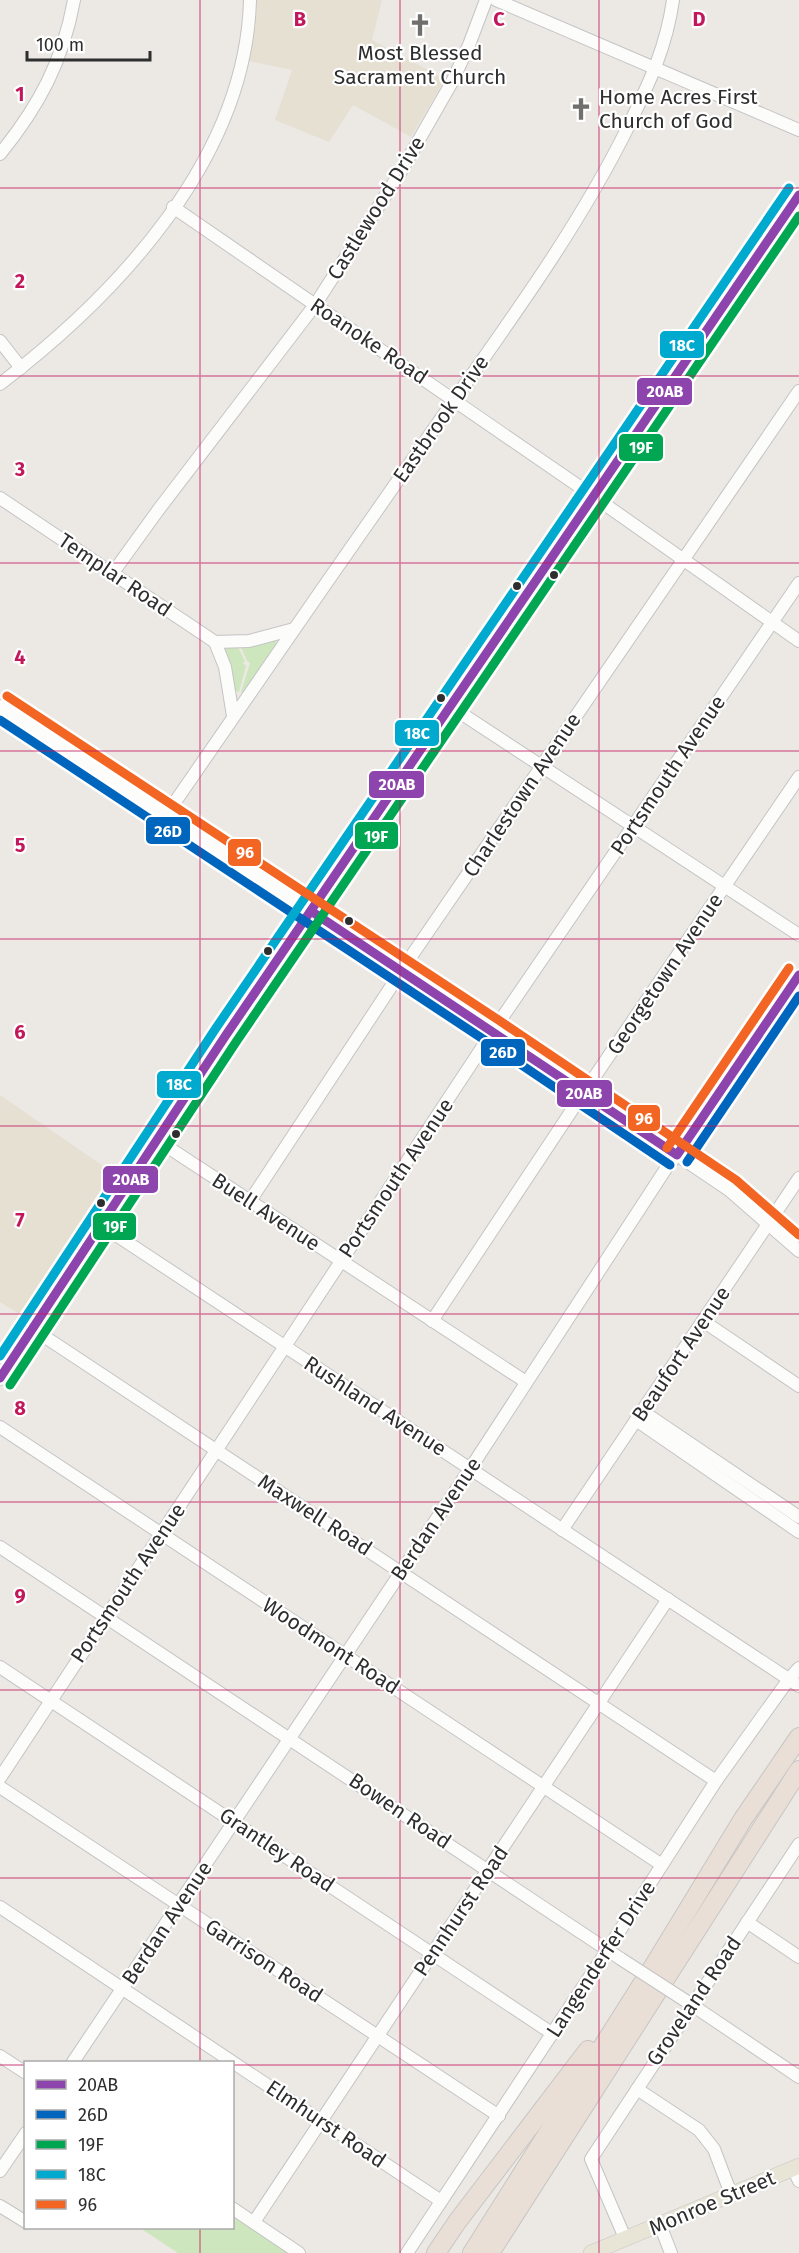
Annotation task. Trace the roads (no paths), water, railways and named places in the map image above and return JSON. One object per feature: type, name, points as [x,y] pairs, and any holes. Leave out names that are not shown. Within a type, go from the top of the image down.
[{"type":"highway","points":[[472,2253],[735,1832],[799,1737]]},
{"type":"highway","points":[[490,2253],[799,1770]]},
{"type":"highway","points":[[436,2253],[457,2222],[613,2017],[702,1876],[735,1832]]},
{"type":"highway","points":[[506,2253],[525,2213],[612,2062]]},
{"type":"main road","points":[[0,1378],[225,1035],[799,195]]},
{"type":"main road","name":"Monroe Street","points":[[591,2253],[732,2194],[797,2172]]},
{"type":"street","points":[[0,154],[49,82],[62,50],[74,0]]},
{"type":"street","points":[[1,384],[64,332],[108,289],[154,235],[173,207],[205,157],[230,102],[246,45],[250,0]]},
{"type":"street","name":"Castlewood Drive","points":[[112,574],[315,305],[400,173],[452,82],[486,0]]},
{"type":"street","points":[[496,0],[799,130]]},
{"type":"street","name":"Eastbrook Drive","points":[[166,815],[549,262],[609,165],[656,68],[669,26],[673,0]]},
{"type":"street","name":"Roanoke Road","points":[[173,207],[593,495],[799,641]]},
{"type":"street","points":[[0,341],[21,368]]},
{"type":"street","name":"Charlestown Avenue","points":[[250,1202],[402,971],[799,391]]},
{"type":"street","name":"Templar Road","points":[[0,492],[15,508]]},
{"type":"street","name":"Templar Road","points":[[0,498],[215,642]]},
{"type":"street","name":"Portsmouth Avenue","points":[[0,1778],[493,1031],[799,583]]},
{"type":"street","points":[[233,716],[225,667],[215,642],[249,641],[294,629]]},
{"type":"street","points":[[0,706],[493,1031],[729,1190],[799,1251]]},
{"type":"street","points":[[450,706],[799,935]]},
{"type":"street","name":"Georgetown Avenue","points":[[432,1322],[584,1093],[799,777]]},
{"type":"street","name":"Berdan Avenue","points":[[74,2061],[470,1469],[667,1167],[799,975]]},
{"type":"street","name":"Buell Avenue","points":[[157,1140],[526,1382]]},
{"type":"street","name":"Beaufort Avenue","points":[[562,1530],[799,1178]]},
{"type":"street","name":"Rushland Avenue","points":[[101,1225],[794,1683]]},
{"type":"street","points":[[703,1322],[799,1386]]},
{"type":"street","name":"Maxwell Road","points":[[33,1329],[717,1781]]},
{"type":"street","points":[[639,1415],[799,1517]]},
{"type":"street","points":[[639,1415],[799,1532]]},
{"type":"street","name":"Woodmont Road","points":[[0,1427],[662,1865]]},
{"type":"street","name":"Bowen Road","points":[[0,1547],[799,2077]]},
{"type":"street","name":"Pennhurst Road","points":[[254,2222],[668,1599]]},
{"type":"street","name":"Grantley Road","points":[[0,1667],[553,2034]]},
{"type":"street","name":"Langenderfer Drive","points":[[407,2253],[553,2034],[717,1781],[794,1683],[799,1668]]},
{"type":"street","name":"Garrison Road","points":[[0,1787],[498,2116]]},
{"type":"street","name":"Groveland Road","points":[[625,2238],[591,2159],[689,2003],[799,1844]]},
{"type":"street","name":"Elmhurst Road","points":[[0,1907],[232,2061]]},
{"type":"street","points":[[747,1922],[799,1957]]},
{"type":"street","points":[[0,2056],[24,2072]]},
{"type":"street","name":"Elmhurst Road","points":[[234,2063],[441,2201]]},
{"type":"street","points":[[637,2089],[699,2130],[714,2149],[732,2194]]},
{"type":"street","points":[[0,2171],[24,2136]]},
{"type":"street","points":[[0,2206],[24,2221]]},
{"type":"street","points":[[234,2209],[299,2253]]},
{"type":"street","points":[[660,2225],[671,2253]]},
{"type":"place","name":"Most Blessed Sacrament Church","points":[[420,25]]},
{"type":"place","name":"Home Acres First Church of God","points":[[581,109]]}]
